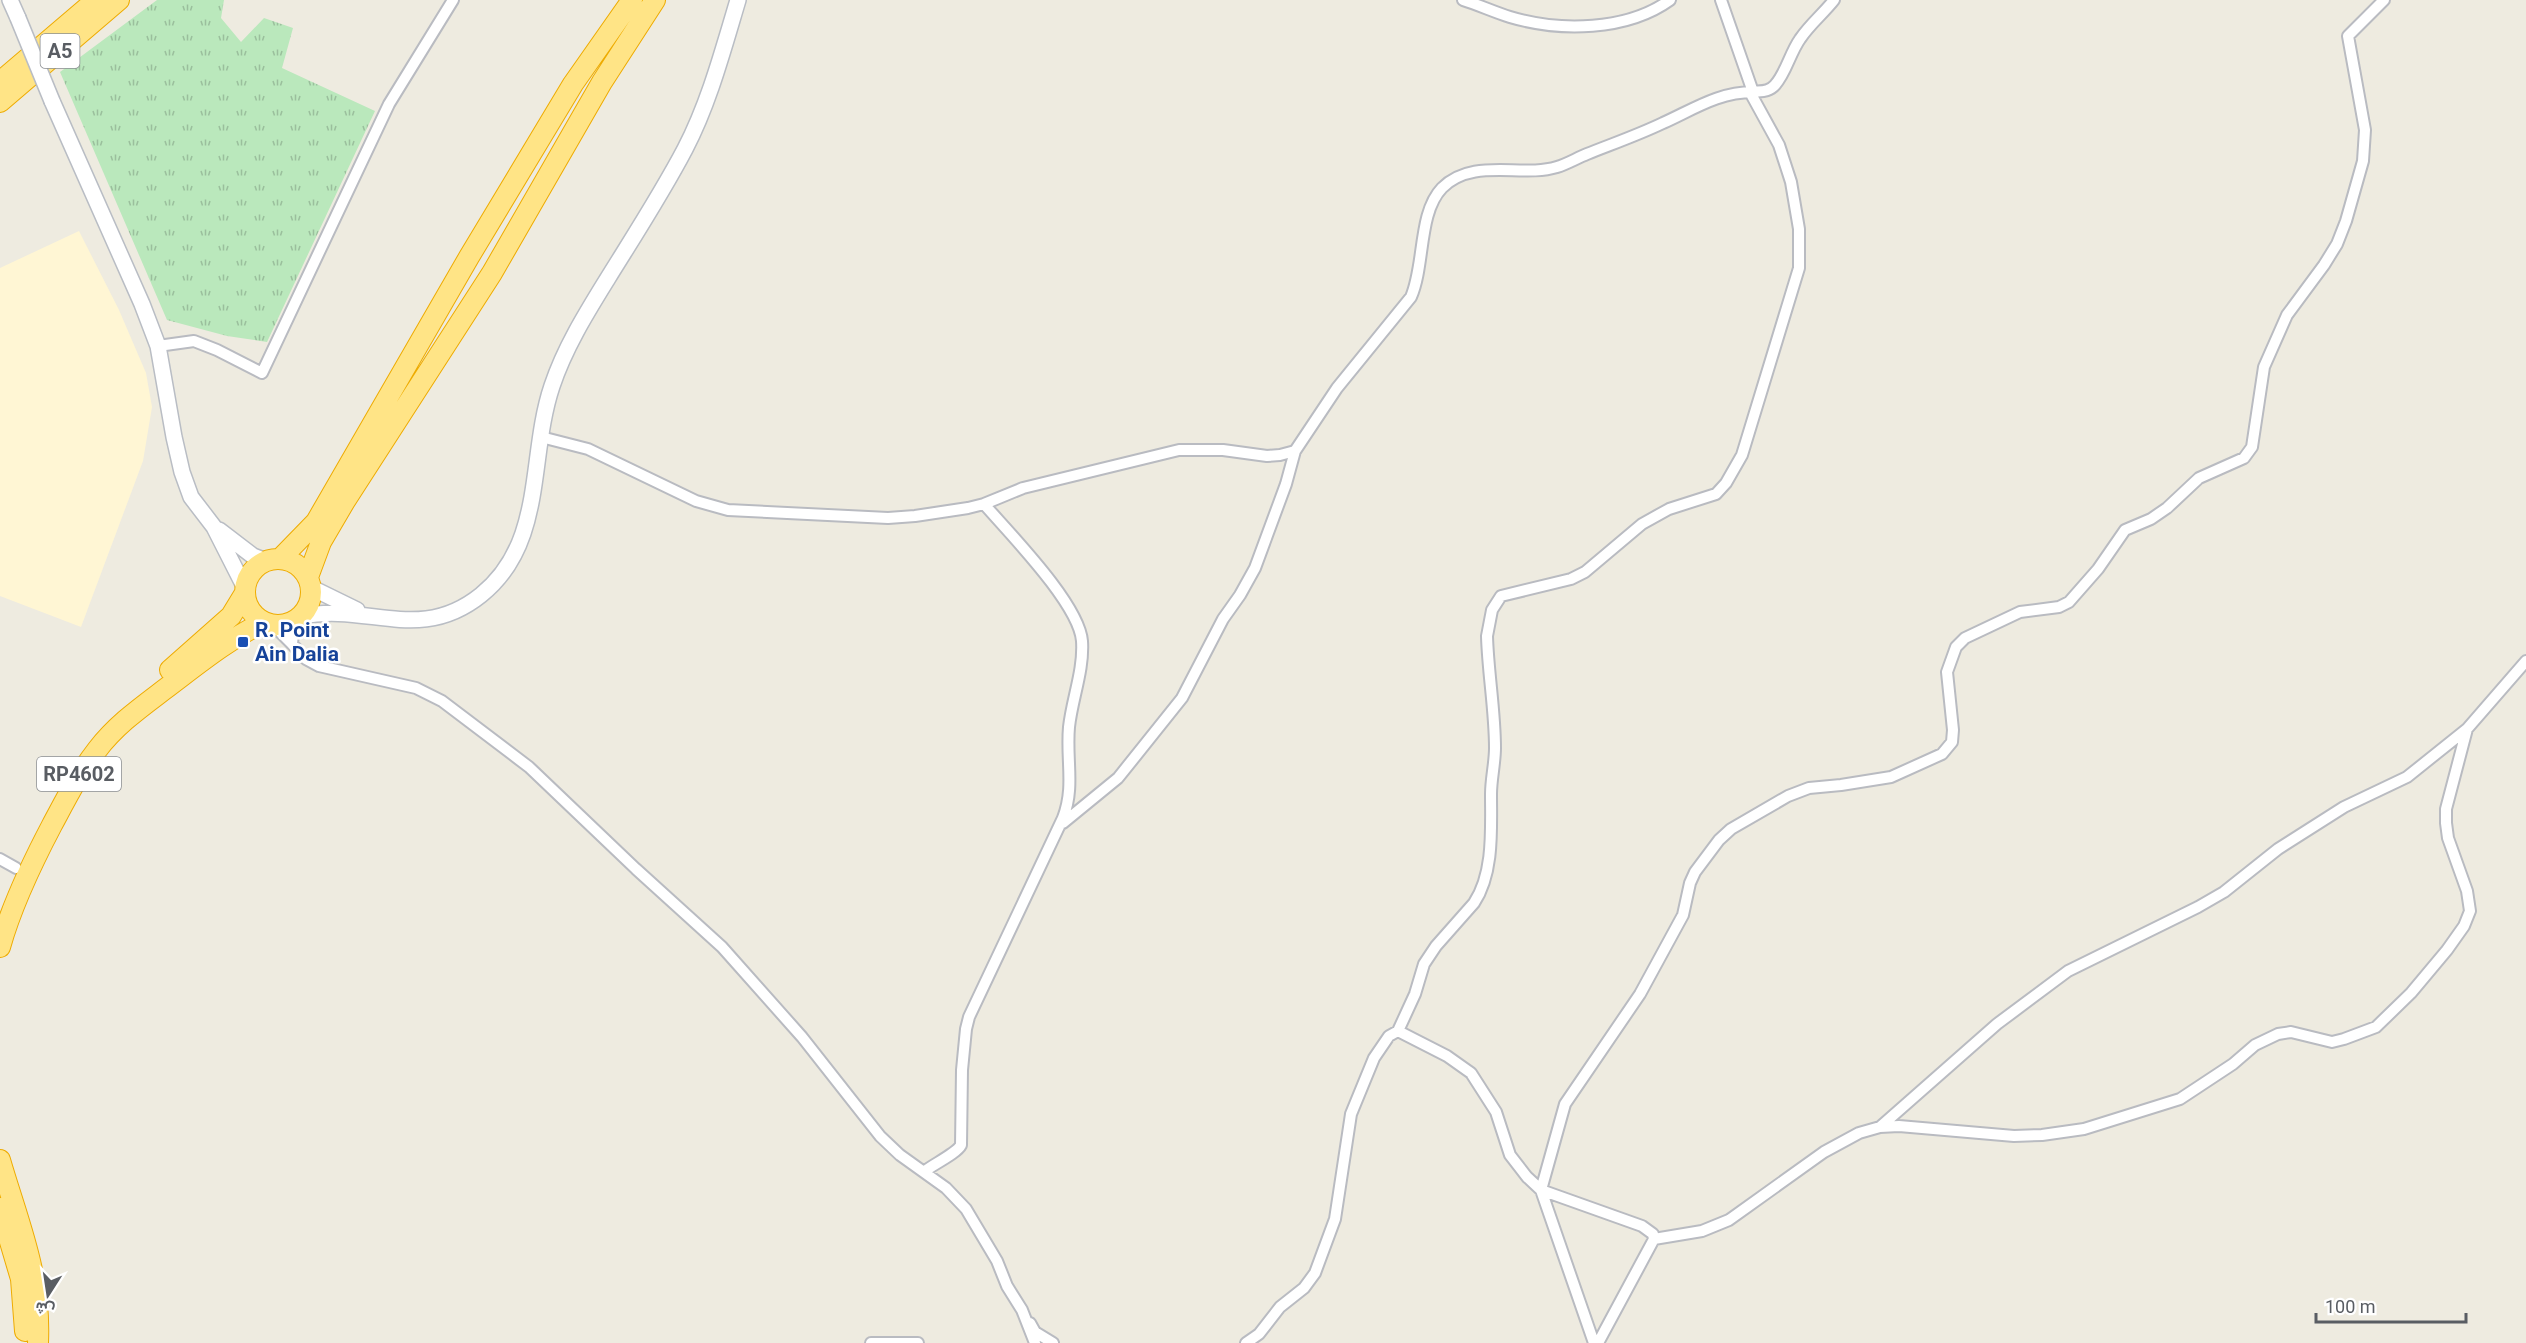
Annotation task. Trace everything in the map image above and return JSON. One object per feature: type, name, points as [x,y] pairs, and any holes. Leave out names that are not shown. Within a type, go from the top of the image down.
[{"type":"highway","name":"A5","points":[[0,82],[96,0]]},
{"type":"highway","name":"A5","points":[[0,102],[119,0]]},
{"type":"highway","points":[[273,560],[316,522],[573,84],[632,0]]},
{"type":"highway","points":[[298,619],[311,598],[310,582],[321,542],[492,273],[602,82],[654,0]]},
{"type":"highway","name":"RP4602","points":[[0,907],[8,863],[76,757],[100,728],[122,706],[222,626],[235,611],[253,570],[273,560],[291,562],[302,568],[310,582]]},
{"type":"highway","points":[[245,590],[247,605],[254,615],[268,624]]},
{"type":"highway","name":"RP4602","points":[[0,947],[9,917],[41,846],[81,770],[97,748],[120,723],[231,640],[268,624],[283,626],[298,619]]},
{"type":"highway","points":[[0,1160],[32,1262],[37,1294],[38,1343]]},
{"type":"highway","points":[[0,1208],[21,1279],[26,1318],[25,1343]]},
{"type":"street","points":[[10,0],[142,303],[158,346],[182,472],[191,497],[214,527],[245,590]]},
{"type":"street","points":[[158,346],[194,341],[262,373],[389,104],[453,0]]},
{"type":"street","name":"RP4602","points":[[298,619],[326,613],[371,615],[410,621],[444,616],[470,603],[492,586],[512,561],[523,537],[531,506],[551,389],[566,352],[685,148],[705,103],[738,0]]},
{"type":"street","points":[[1463,0],[1518,19],[1569,26],[1604,24],[1623,20],[1655,9],[1670,0]]},
{"type":"street","points":[[1246,1343],[1259,1334],[1280,1307],[1304,1288],[1315,1273],[1335,1219],[1351,1114],[1374,1058],[1389,1036],[1398,1031],[1412,1002],[1424,964],[1436,946],[1479,895],[1485,876],[1492,831],[1491,793],[1495,748],[1487,636],[1488,622],[1494,604],[1505,594],[1571,579],[1594,566],[1642,524],[1669,509],[1716,494],[1726,483],[1742,455],[1799,268],[1799,229],[1791,182],[1779,144],[1752,100],[1753,92],[1721,0]]},
{"type":"street","points":[[1059,826],[1118,778],[1182,698],[1223,619],[1255,568],[1286,484],[1295,451],[1332,394],[1411,297],[1417,279],[1430,208],[1436,196],[1449,182],[1488,170],[1539,170],[1559,166],[1664,123],[1726,94],[1768,90],[1776,85],[1799,40],[1812,22],[1825,12],[1834,0]]},
{"type":"street","points":[[1596,1343],[1541,1190],[1564,1104],[1640,994],[1683,915],[1690,883],[1695,872],[1719,840],[1731,829],[1788,796],[1809,788],[1891,777],[1942,754],[1952,742],[1953,730],[1947,672],[1956,647],[1965,638],[2020,612],[2059,607],[2069,602],[2098,569],[2125,530],[2151,519],[2205,474],[2228,466],[2248,453],[2252,447],[2264,367],[2287,315],[2324,265],[2346,221],[2362,161],[2365,130],[2348,36],[2384,0]]},
{"type":"street","points":[[541,437],[588,450],[696,501],[728,510],[888,518],[915,516],[984,504],[1023,488],[1179,450],[1223,450],[1267,456],[1295,451]]},
{"type":"street","points":[[925,1171],[940,1159],[956,1152],[961,1145],[962,1070],[969,1017],[1070,801],[1069,727],[1082,656],[1080,630],[1069,608],[1050,583],[984,504]]},
{"type":"street","points":[[214,527],[253,556],[273,560]]},
{"type":"street","name":"RP4602","points":[[310,582],[343,604],[371,615]]},
{"type":"street","points":[[292,644],[298,619]]},
{"type":"street","points":[[268,624],[306,659],[319,666],[416,688],[432,695],[529,767],[722,947],[802,1037],[880,1136],[900,1155],[946,1188],[966,1209],[981,1232],[1007,1286],[1035,1332],[1053,1343]]},
{"type":"street","points":[[1880,1127],[1989,1030],[2068,971],[2198,907],[2224,892],[2278,849],[2344,807],[2407,777],[2467,729],[2526,661]]},
{"type":"street","points":[[1654,1239],[1702,1231],[1729,1220],[1824,1152],[1859,1133],[1880,1127],[1899,1126],[2014,1136],[2043,1135],[2084,1129],[2180,1099],[2233,1065],[2255,1045],[2278,1034],[2290,1032],[2332,1041],[2344,1040],[2376,1027],[2411,993],[2447,950],[2464,926],[2470,911],[2467,891],[2448,838],[2446,823],[2446,809],[2467,729]]},
{"type":"street","points":[[1398,1031],[1448,1056],[1471,1073],[1496,1112],[1510,1155],[1527,1177],[1541,1190],[1642,1226],[1650,1230],[1654,1239]]},
{"type":"street","points":[[1596,1343],[1654,1239]]},
{"type":"street","points":[[1022,1310],[1035,1343]]},
{"type":"street","points":[[872,1343],[918,1343]]},
{"type":"shaded area","points":[[79,231],[119,310],[146,373],[152,407],[143,461],[81,627],[0,596],[0,268]]},
{"type":"green space","points":[[157,0],[224,0],[221,18],[241,42],[264,18],[293,28],[282,68],[375,111],[267,342],[227,336],[167,320],[60,72]]},
{"type":"place","name":"R. Point Ain Dalia","points":[[243,642]]}]
